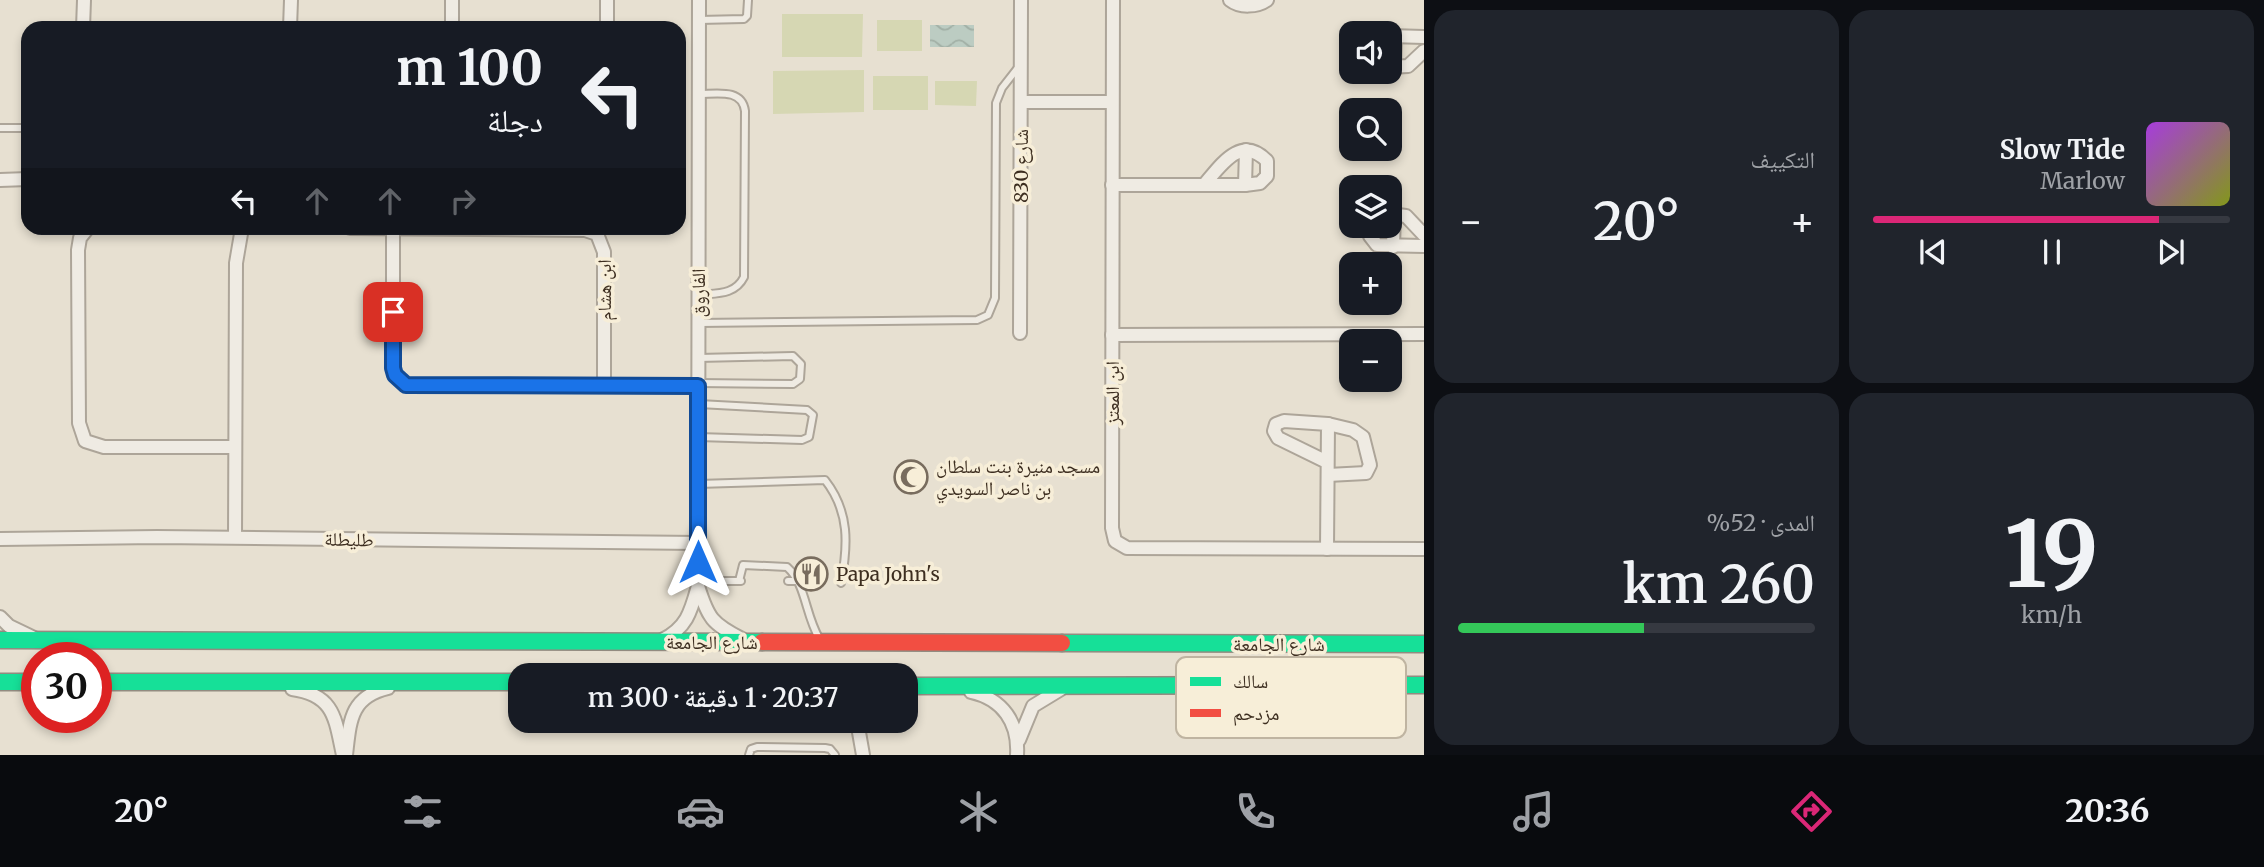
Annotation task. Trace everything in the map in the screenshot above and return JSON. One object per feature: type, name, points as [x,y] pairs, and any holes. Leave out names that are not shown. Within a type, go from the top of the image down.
[{"type":"main road","name":"شارع الجامعة","points":[[0,640],[1424,644]]},
{"type":"main road","points":[[0,682],[21,682]]},
{"type":"main road","points":[[112,682],[508,682]]},
{"type":"main road","points":[[1406,685],[1424,685]]},
{"type":"main road","points":[[918,686],[1176,686]]},
{"type":"street","points":[[83,0],[83,21]]},
{"type":"street","points":[[290,21],[291,0]]},
{"type":"street","points":[[452,0],[452,21]]},
{"type":"street","points":[[607,0],[607,21]]},
{"type":"street","name":"الفاروق","points":[[699,0],[698,583],[704,607],[714,624],[748,642]]},
{"type":"street","name":"شارع 830","points":[[1020,332],[1021,0]]},
{"type":"street","name":"ابن المعتز","points":[[1112,0],[1112,528],[1120,546],[1424,550]]},
{"type":"street","points":[[1230,0],[1260,5],[1267,0]]},
{"type":"street","points":[[1402,36],[1424,37]]},
{"type":"street","points":[[1402,66],[1408,66],[1424,51]]},
{"type":"street","points":[[1021,102],[1112,102]]},
{"type":"street","points":[[1112,185],[1204,185],[1245,185],[1264,180],[1268,168],[1264,157],[1245,150],[1227,157],[1204,185]]},
{"type":"street","points":[[1245,150],[1245,185]]},
{"type":"street","points":[[0,180],[21,179]]},
{"type":"street","points":[[1402,215],[1406,216],[1424,235]]},
{"type":"street","points":[[82,235],[78,250],[79,423],[85,441],[104,447],[235,447]]},
{"type":"street","points":[[235,537],[236,263],[241,235]]},
{"type":"street","points":[[393,235],[393,368],[399,381],[414,386],[698,384]]},
{"type":"street","name":"ابن هشام","points":[[597,235],[604,253],[604,386]]},
{"type":"street","points":[[1373,238],[1382,247],[1424,246]]},
{"type":"street","points":[[1393,238],[1393,247]]},
{"type":"street","points":[[1112,335],[1424,334]]},
{"type":"street","points":[[1284,421],[1328,424],[1353,430],[1363,437],[1370,465],[1366,473],[1328,468],[1278,438],[1274,431],[1276,424],[1284,421]]},
{"type":"street","points":[[1327,550],[1328,424]]},
{"type":"street","name":"طليطلة","points":[[0,539],[235,537],[698,543]]},
{"type":"street","name":"الفاروق","points":[[657,642],[684,624],[698,583]]},
{"type":"street","points":[[0,617],[9,626],[41,641]]},
{"type":"street","points":[[243,681],[304,690],[325,701],[335,716],[344,755]]},
{"type":"street","points":[[344,755],[350,721],[362,700],[374,692],[417,681]]},
{"type":"street","points":[[947,686],[992,698],[1009,716],[1018,749]]},
{"type":"street","points":[[1018,749],[1025,719],[1038,701],[1062,689],[1091,686]]},
{"type":"street","points":[[859,733],[863,755]]},
{"type":"lane","points":[[699,20],[744,19],[748,13],[748,0]]},
{"type":"lane","points":[[698,323],[977,320],[988,315],[995,298],[996,103],[1002,88],[1021,64]]},
{"type":"lane","points":[[698,295],[730,292],[744,277],[745,111],[742,100],[733,94],[699,94]]},
{"type":"lane","points":[[0,128],[21,128]]},
{"type":"lane","points":[[698,358],[793,356],[801,364],[800,379],[793,384],[698,384]]},
{"type":"lane","points":[[698,404],[807,410],[813,415],[813,427],[809,436],[802,440],[698,437]]},
{"type":"lane","points":[[698,484],[825,480],[836,495],[846,527],[847,549],[841,583]]},
{"type":"lane","points":[[698,583],[741,581],[743,565],[781,564],[800,581],[809,621],[822,642]]},
{"type":"lane","points":[[788,581],[800,581]]},
{"type":"lane","points":[[749,755],[754,748],[784,747],[825,748],[835,755]]},
{"type":"green space","points":[[782,14],[863,14],[862,57],[782,57]]},
{"type":"green space","points":[[877,20],[922,20],[922,51],[877,51]]},
{"type":"green space","points":[[864,70],[864,112],[773,114],[773,71]]},
{"type":"green space","points":[[873,76],[928,76],[928,110],[873,110]]},
{"type":"green space","points":[[935,81],[977,81],[976,106],[935,105]]},
{"type":"water","points":[[930,25],[974,25],[974,47],[930,47]]},
{"type":"traffic: fast","points":[[0,640],[762,642]]},
{"type":"traffic: fast","points":[[1062,643],[1424,644]]},
{"type":"traffic: fast","points":[[0,682],[21,682]]},
{"type":"traffic: fast","points":[[112,682],[508,682]]},
{"type":"traffic: fast","points":[[918,686],[1176,685]]},
{"type":"traffic: fast","points":[[1406,685],[1424,685]]},
{"type":"traffic: jam","points":[[762,642],[1062,643]]},
{"type":"place","name":"مسجد منيرة بنت سلطان بن ناصر السويدي","points":[[911,477]]},
{"type":"place","name":"Papa John's","points":[[811,574]]},
{"type":"route","points":[[393,312],[393,368],[399,381],[406,385],[698,386],[698,562]]}]
